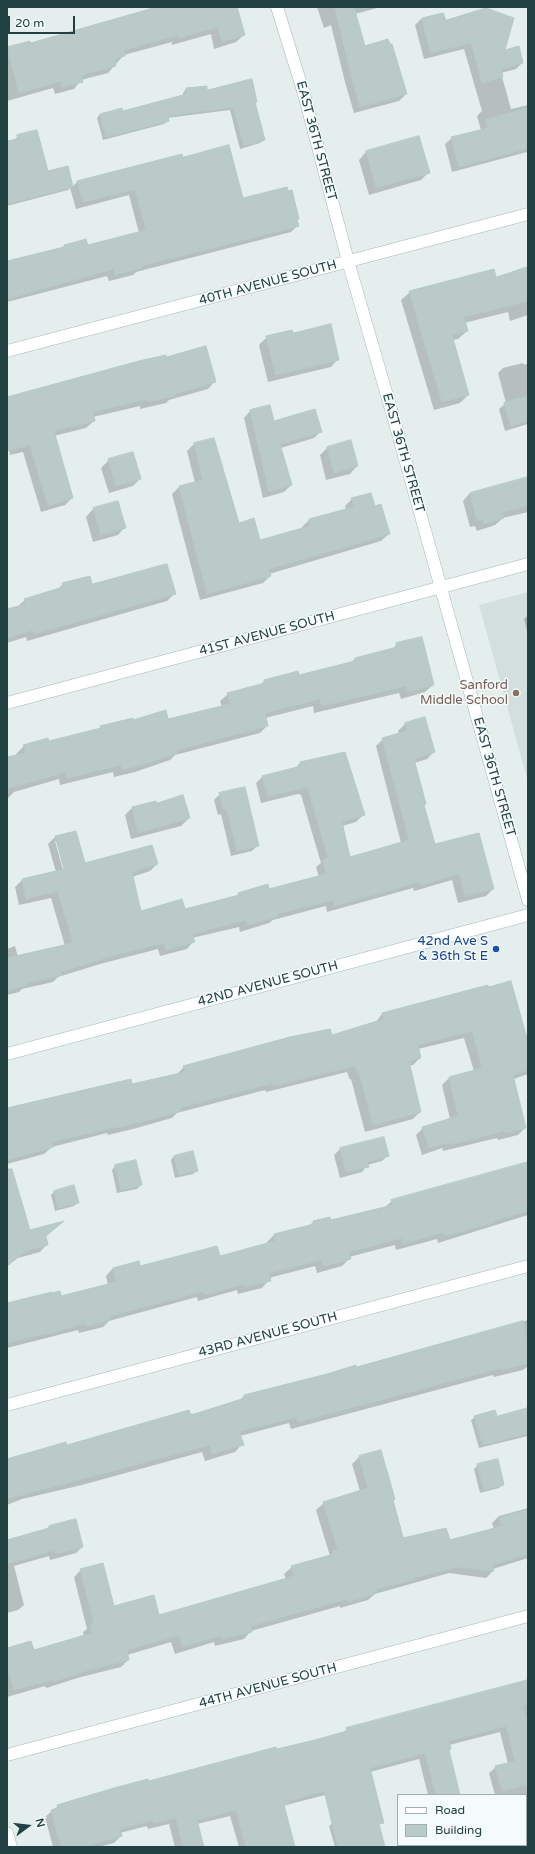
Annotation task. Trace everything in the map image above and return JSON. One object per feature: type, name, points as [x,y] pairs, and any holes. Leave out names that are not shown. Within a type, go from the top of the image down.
[{"type":"street","name":"EAST 36TH STREET","points":[[277,7],[304,94],[348,261],[442,587],[528,900]]},
{"type":"street","name":"40TH AVENUE SOUTH","points":[[7,351],[528,214]]},
{"type":"street","name":"41ST AVENUE SOUTH","points":[[7,703],[528,564]]},
{"type":"street","name":"42ND AVENUE SOUTH","points":[[7,1054],[528,915]]},
{"type":"street","name":"43RD AVENUE SOUTH","points":[[7,1405],[528,1266]]},
{"type":"street","name":"44TH AVENUE SOUTH","points":[[7,1755],[528,1616]]},
{"type":"street","points":[[7,1833],[11,1847]]},
{"type":"shaded area","name":"Sanford Middle School","points":[[528,592],[528,782],[479,605]]},
{"type":"building","points":[[157,7],[237,7],[245,35],[222,42],[218,27],[180,38],[179,35],[124,50],[125,56],[115,59],[116,66],[81,75],[83,82],[62,87],[61,81],[19,93],[7,47],[30,41],[30,43]]},
{"type":"building","points":[[335,7],[354,7],[365,46],[388,39],[390,44],[392,44],[407,94],[360,107]]},
{"type":"building","points":[[486,8],[514,18],[505,50],[519,46],[523,63],[501,69],[503,77],[482,83],[471,43],[430,53],[422,18],[443,13],[446,20]]},
{"type":"building","points":[[252,79],[257,102],[255,102],[265,140],[244,146],[233,107],[168,116],[169,121],[106,137],[100,114],[122,108],[123,111],[187,94],[186,88],[207,86],[207,90]]},
{"type":"building","points":[[528,108],[528,148],[459,167],[451,137],[488,128],[486,120]]},
{"type":"building","points":[[37,130],[48,171],[68,166],[73,187],[7,204],[7,141],[18,139],[17,135]]},
{"type":"building","points":[[419,136],[430,173],[376,188],[366,151]]},
{"type":"building","points":[[229,145],[243,198],[287,187],[288,191],[292,190],[299,219],[297,220],[299,226],[141,266],[142,268],[115,275],[114,269],[7,299],[7,261],[64,247],[64,245],[86,239],[88,245],[146,230],[135,189],[83,202],[77,181],[182,154],[183,157]]},
{"type":"building","points":[[528,267],[528,301],[464,317],[468,331],[452,335],[469,395],[442,402],[409,291],[494,269],[496,277]]},
{"type":"building","points":[[331,324],[339,360],[276,375],[266,336],[292,330],[293,333]]},
{"type":"building","points":[[206,346],[216,382],[175,394],[175,396],[148,402],[147,399],[93,412],[95,421],[54,431],[73,498],[48,506],[30,445],[7,451],[7,397],[139,361],[166,355],[166,357]]},
{"type":"building","points":[[528,396],[528,421],[511,426],[504,403]]},
{"type":"building","points":[[270,405],[274,421],[315,409],[322,432],[280,444],[292,485],[269,492],[250,410]]},
{"type":"building","points":[[214,438],[239,523],[254,518],[260,540],[310,526],[309,519],[354,507],[351,498],[371,493],[375,506],[381,504],[390,534],[269,569],[271,576],[207,594],[179,486],[203,480],[194,443]]},
{"type":"building","points":[[351,440],[358,466],[334,473],[327,447]]},
{"type":"building","points":[[133,452],[141,479],[116,486],[108,459]]},
{"type":"building","points":[[528,477],[528,506],[502,512],[504,518],[484,524],[483,519],[477,521],[470,493]]},
{"type":"building","points":[[118,501],[126,528],[101,535],[93,508]]},
{"type":"building","points":[[167,564],[176,594],[34,634],[33,630],[7,638],[7,609],[26,604],[24,599],[63,587],[62,583],[90,576],[92,584]]},
{"type":"building","points":[[422,637],[434,685],[408,692],[406,686],[322,706],[320,699],[265,713],[268,726],[177,750],[178,753],[144,764],[122,770],[121,765],[68,778],[66,772],[7,789],[7,757],[26,753],[23,745],[48,738],[49,741],[101,728],[100,726],[133,718],[133,720],[166,710],[168,719],[230,704],[227,693],[265,683],[264,680],[298,671],[299,675],[355,661],[355,658],[397,647],[396,643]]},
{"type":"building","points":[[425,717],[435,752],[414,759],[426,804],[424,805],[435,844],[479,833],[494,889],[465,896],[459,874],[421,885],[420,882],[334,906],[333,900],[277,914],[277,917],[247,925],[246,920],[192,934],[195,942],[166,950],[164,943],[108,957],[61,972],[62,975],[27,983],[27,985],[7,991],[7,958],[73,943],[58,891],[26,899],[22,879],[64,869],[55,836],[76,831],[85,863],[152,845],[158,864],[132,872],[141,911],[182,899],[185,909],[239,895],[238,893],[268,884],[269,889],[326,874],[323,860],[328,858],[308,788],[306,787],[268,797],[262,776],[301,766],[300,762],[345,752],[365,815],[342,822],[350,857],[409,840],[382,738],[407,731],[405,723]]},
{"type":"building","points":[[245,787],[259,846],[237,851],[227,809],[223,809],[219,793]]},
{"type":"building","points":[[183,795],[190,818],[138,833],[132,807],[156,801],[157,803]]},
{"type":"building","points":[[511,981],[528,1042],[528,1070],[513,1075],[526,1128],[505,1133],[504,1131],[450,1145],[450,1142],[429,1148],[422,1127],[458,1116],[449,1077],[482,1068],[472,1031],[418,1045],[421,1058],[409,1061],[421,1112],[373,1125],[359,1072],[357,1073],[355,1066],[273,1086],[273,1083],[180,1108],[181,1111],[141,1122],[52,1142],[53,1147],[7,1160],[7,1108],[131,1079],[132,1084],[185,1072],[183,1066],[290,1037],[330,1029],[332,1035],[384,1019],[382,1013],[488,985],[488,987]]},
{"type":"building","points":[[384,1137],[389,1156],[367,1162],[369,1167],[346,1172],[340,1148]]},
{"type":"building","points":[[193,1151],[198,1171],[179,1175],[174,1156]]},
{"type":"building","points":[[136,1160],[142,1185],[121,1190],[115,1165]]},
{"type":"building","points":[[528,1162],[528,1211],[493,1221],[493,1223],[445,1236],[444,1232],[403,1244],[402,1238],[349,1252],[351,1259],[324,1266],[322,1260],[269,1273],[271,1281],[245,1287],[244,1284],[205,1295],[204,1291],[110,1316],[111,1320],[86,1326],[85,1323],[48,1334],[7,1343],[7,1303],[52,1292],[60,1291],[61,1296],[116,1282],[113,1268],[139,1261],[140,1266],[217,1246],[220,1256],[275,1241],[274,1234],[314,1224],[313,1221],[330,1217],[331,1220],[393,1205],[391,1200]]},
{"type":"building","points":[[7,1169],[12,1169],[30,1230],[64,1221],[46,1236],[48,1245],[26,1251],[7,1266]]},
{"type":"building","points":[[74,1185],[79,1203],[58,1208],[54,1191]]},
{"type":"building","points":[[523,1321],[528,1345],[528,1363],[501,1370],[501,1368],[298,1422],[297,1417],[239,1431],[244,1445],[212,1454],[210,1445],[7,1499],[7,1459],[66,1442],[67,1445],[189,1410],[191,1415],[245,1398],[244,1395],[356,1365],[356,1367]]},
{"type":"building","points":[[528,1408],[528,1433],[483,1445],[474,1416],[495,1410],[497,1416]]},
{"type":"building","points":[[381,1450],[395,1499],[393,1500],[403,1538],[446,1528],[450,1540],[502,1526],[499,1518],[528,1509],[528,1554],[492,1565],[494,1571],[457,1567],[414,1578],[415,1579],[376,1589],[377,1593],[348,1602],[347,1599],[251,1626],[252,1632],[222,1639],[221,1636],[182,1647],[179,1635],[127,1650],[129,1660],[89,1670],[53,1682],[53,1680],[14,1690],[7,1665],[7,1648],[31,1641],[34,1650],[92,1633],[90,1624],[94,1623],[80,1569],[103,1563],[114,1606],[154,1595],[159,1615],[294,1576],[291,1566],[334,1554],[333,1551],[338,1550],[323,1502],[368,1488],[359,1456]]},
{"type":"building","points":[[498,1459],[504,1485],[484,1490],[477,1464]]},
{"type":"building","points":[[76,1519],[83,1547],[56,1554],[55,1550],[7,1564],[7,1540]]},
{"type":"building","points":[[528,1680],[528,1704],[523,1706],[528,1723],[528,1786],[521,1786],[502,1791],[495,1766],[515,1761],[506,1726],[449,1741],[451,1749],[449,1750],[460,1794],[436,1794],[425,1753],[370,1768],[384,1823],[379,1824],[385,1847],[338,1847],[324,1791],[289,1801],[289,1804],[284,1805],[295,1847],[246,1847],[236,1810],[197,1820],[204,1847],[183,1847],[176,1818],[154,1823],[153,1820],[120,1829],[122,1836],[83,1847],[61,1847],[51,1810],[58,1808],[57,1805],[148,1779],[149,1781],[276,1747],[277,1749],[311,1741],[347,1731],[346,1728]]},
{"type":"place","name":"Sanford Middle School","points":[[516,693]]},
{"type":"place","name":"42nd Ave S & 36th St E","points":[[496,949]]}]
